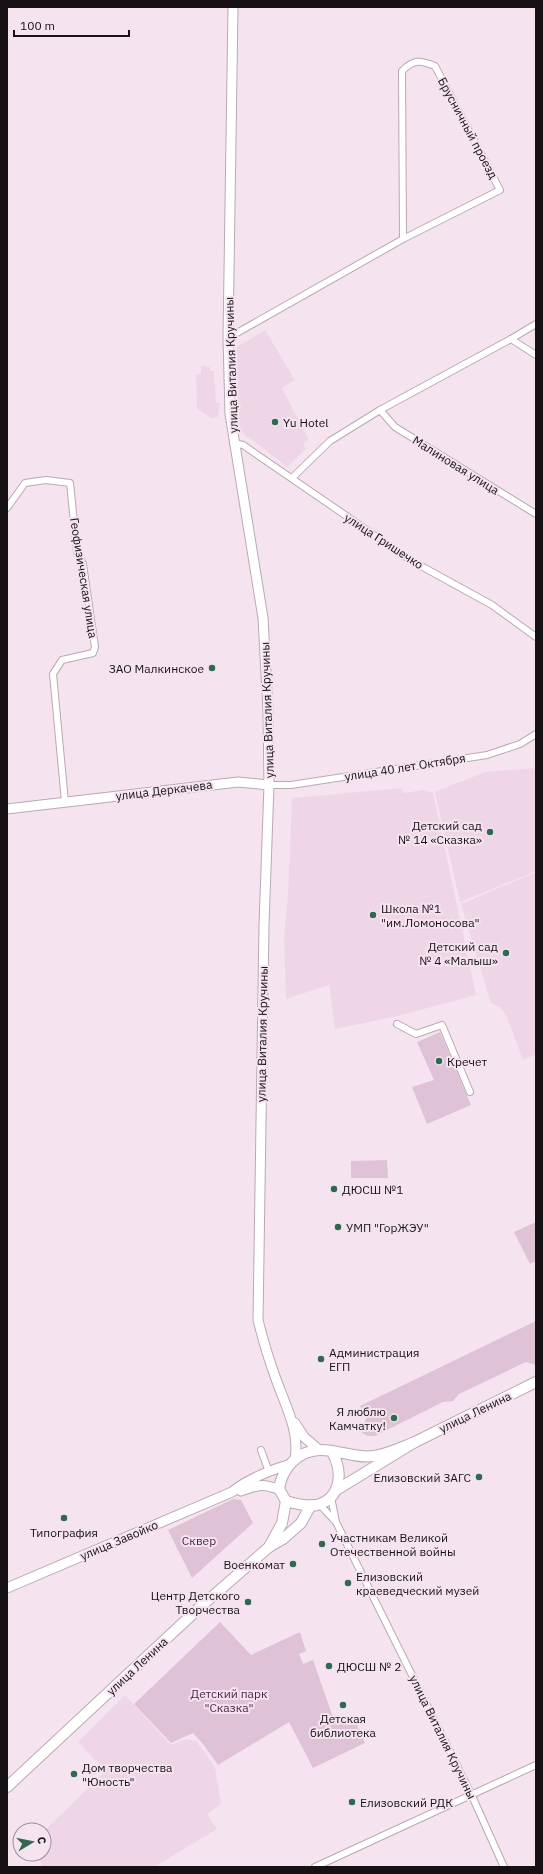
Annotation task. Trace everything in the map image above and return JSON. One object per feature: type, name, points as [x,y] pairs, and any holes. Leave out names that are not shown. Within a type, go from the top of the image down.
[{"type":"main road","name":"улица Ленина","points":[[334,1493],[415,1442],[536,1382]]},
{"type":"main road","name":"улица Ленина","points":[[332,1452],[355,1457],[375,1456],[415,1442]]},
{"type":"main road","points":[[319,1450],[332,1452],[339,1468],[334,1493],[315,1505],[286,1501],[279,1489],[281,1478],[291,1462],[319,1450]]},
{"type":"main road","name":"улица Ленина","points":[[269,1547],[282,1523],[286,1501]]},
{"type":"main road","name":"улица Ленина","points":[[7,1787],[187,1620],[269,1547],[283,1539],[301,1523],[315,1505]]},
{"type":"street","name":"улица Виталия Кручины","points":[[233,7],[228,338],[230,414],[233,443],[260,592],[263,618],[268,711],[269,785],[264,925],[258,1320],[268,1355],[288,1410],[296,1441],[291,1462]]},
{"type":"street","name":"Брусничный проезд","points":[[228,338],[403,239],[500,190],[435,66],[423,61],[410,63],[402,71],[403,239]]},
{"type":"street","points":[[292,478],[330,441],[380,410],[536,324]]},
{"type":"street","points":[[511,339],[536,355]]},
{"type":"street","name":"Малиновая улица","points":[[380,410],[395,427],[536,514]]},
{"type":"street","name":"улица Гришечко","points":[[233,443],[244,445],[412,561],[492,605],[536,637]]},
{"type":"street","name":"Геофизическая улица","points":[[7,508],[25,483],[46,480],[70,483],[77,552],[83,564],[95,647],[93,653],[62,660],[54,674],[62,802]]},
{"type":"street","name":"улица 40 лет Октября","points":[[269,785],[291,785],[486,754],[520,744],[536,734]]},
{"type":"street","name":"улица Деркачева","points":[[7,809],[238,782],[269,785]]},
{"type":"street","points":[[397,1024],[416,1034],[442,1025],[470,1092]]},
{"type":"street","name":"улица Виталия Кручины","points":[[288,1410],[304,1438],[319,1450]]},
{"type":"street","points":[[261,1450],[269,1472]]},
{"type":"street","name":"улица Завойко","points":[[7,1588],[232,1492],[240,1486],[291,1462]]},
{"type":"street","name":"улица Завойко","points":[[232,1492],[242,1491],[256,1485],[266,1485],[279,1489]]},
{"type":"street","name":"улица Виталия Кручины","points":[[334,1493],[336,1522],[472,1796],[504,1867]]},
{"type":"street","name":"улица Виталия Кручины","points":[[315,1505],[336,1522]]},
{"type":"street","points":[[315,1867],[472,1796],[536,1765]]},
{"type":"shaded area","points":[[265,330],[295,380],[282,388],[309,440],[303,443],[306,449],[287,467],[250,438],[246,437],[238,424],[237,347]]},
{"type":"shaded area","points":[[201,366],[210,367],[210,371],[214,371],[216,403],[220,403],[218,417],[211,418],[197,408],[196,374],[201,374]]},
{"type":"shaded area","name":"Детский сад № 14 «Сказка»","points":[[536,768],[536,871],[460,902],[435,792],[485,772]]},
{"type":"shaded area","name":"Школа №1 \"им.Ломоносова\"","points":[[402,788],[404,793],[423,790],[433,793],[476,995],[398,1016],[335,1029],[329,985],[286,999],[284,935],[288,895],[292,798]]},
{"type":"shaded area","name":"Детский сад № 4 «Малыш»","points":[[536,872],[536,1054],[523,1060],[506,1015],[500,1007],[491,1003],[461,904]]},
{"type":"shaded area","points":[[125,1695],[171,1745],[186,1739],[196,1741],[215,1767],[221,1804],[207,1814],[217,1829],[154,1867],[42,1867],[40,1862],[52,1862],[52,1823],[106,1771],[78,1742]]},
{"type":"green space","name":"Кречет","points":[[440,1032],[471,1105],[427,1124],[412,1087],[434,1080],[417,1042]]},
{"type":"green space","points":[[387,1160],[388,1178],[351,1178],[351,1161]]},
{"type":"green space","points":[[536,1222],[536,1261],[530,1264],[514,1232]]},
{"type":"green space","points":[[536,1321],[536,1365],[526,1362],[459,1394],[453,1401],[443,1402],[375,1436],[368,1436],[362,1433],[361,1427],[367,1418],[360,1406]]},
{"type":"green space","name":"Сквер","points":[[233,1499],[241,1500],[253,1523],[192,1578],[168,1530]]},
{"type":"green space","name":"Детский парк \"Сказка\"","points":[[220,1622],[251,1655],[300,1632],[306,1651],[299,1654],[303,1664],[313,1660],[335,1723],[353,1715],[365,1743],[313,1768],[289,1722],[218,1765],[193,1733],[171,1743],[134,1704]]},
{"type":"place","name":"Yu Hotel","points":[[275,422]]},
{"type":"place","name":"ЗАО Малкинское","points":[[212,668]]},
{"type":"place","name":"Детский сад № 14 «Сказка»","points":[[490,832]]},
{"type":"place","name":"Школа №1 \"им.Ломоносова\"","points":[[373,915]]},
{"type":"place","name":"Детский сад № 4 «Малыш»","points":[[506,953]]},
{"type":"place","name":"Кречет","points":[[439,1061]]},
{"type":"place","name":"ДЮСШ №1","points":[[334,1189]]},
{"type":"place","name":"УМП \"ГорЖЭУ\"","points":[[338,1227]]},
{"type":"place","name":"Администрация ЕГП","points":[[321,1359]]},
{"type":"place","name":"Я люблю Камчатку!","points":[[394,1418]]},
{"type":"place","name":"Елизовский ЗАГС","points":[[479,1477]]},
{"type":"place","name":"Типография","points":[[64,1518]]},
{"type":"place","name":"Участникам Великой Отечественной войны","points":[[322,1544]]},
{"type":"place","name":"Военкомат","points":[[293,1564]]},
{"type":"place","name":"Елизовский краеведческий музей","points":[[348,1583]]},
{"type":"place","name":"Центр Детского Творчества","points":[[248,1602]]},
{"type":"place","name":"ДЮСШ № 2","points":[[329,1666]]},
{"type":"place","name":"Детская библиотека","points":[[343,1705]]},
{"type":"place","name":"Дом творчества \"Юность\"","points":[[74,1774]]},
{"type":"place","name":"Елизовский РДК","points":[[352,1802]]}]
